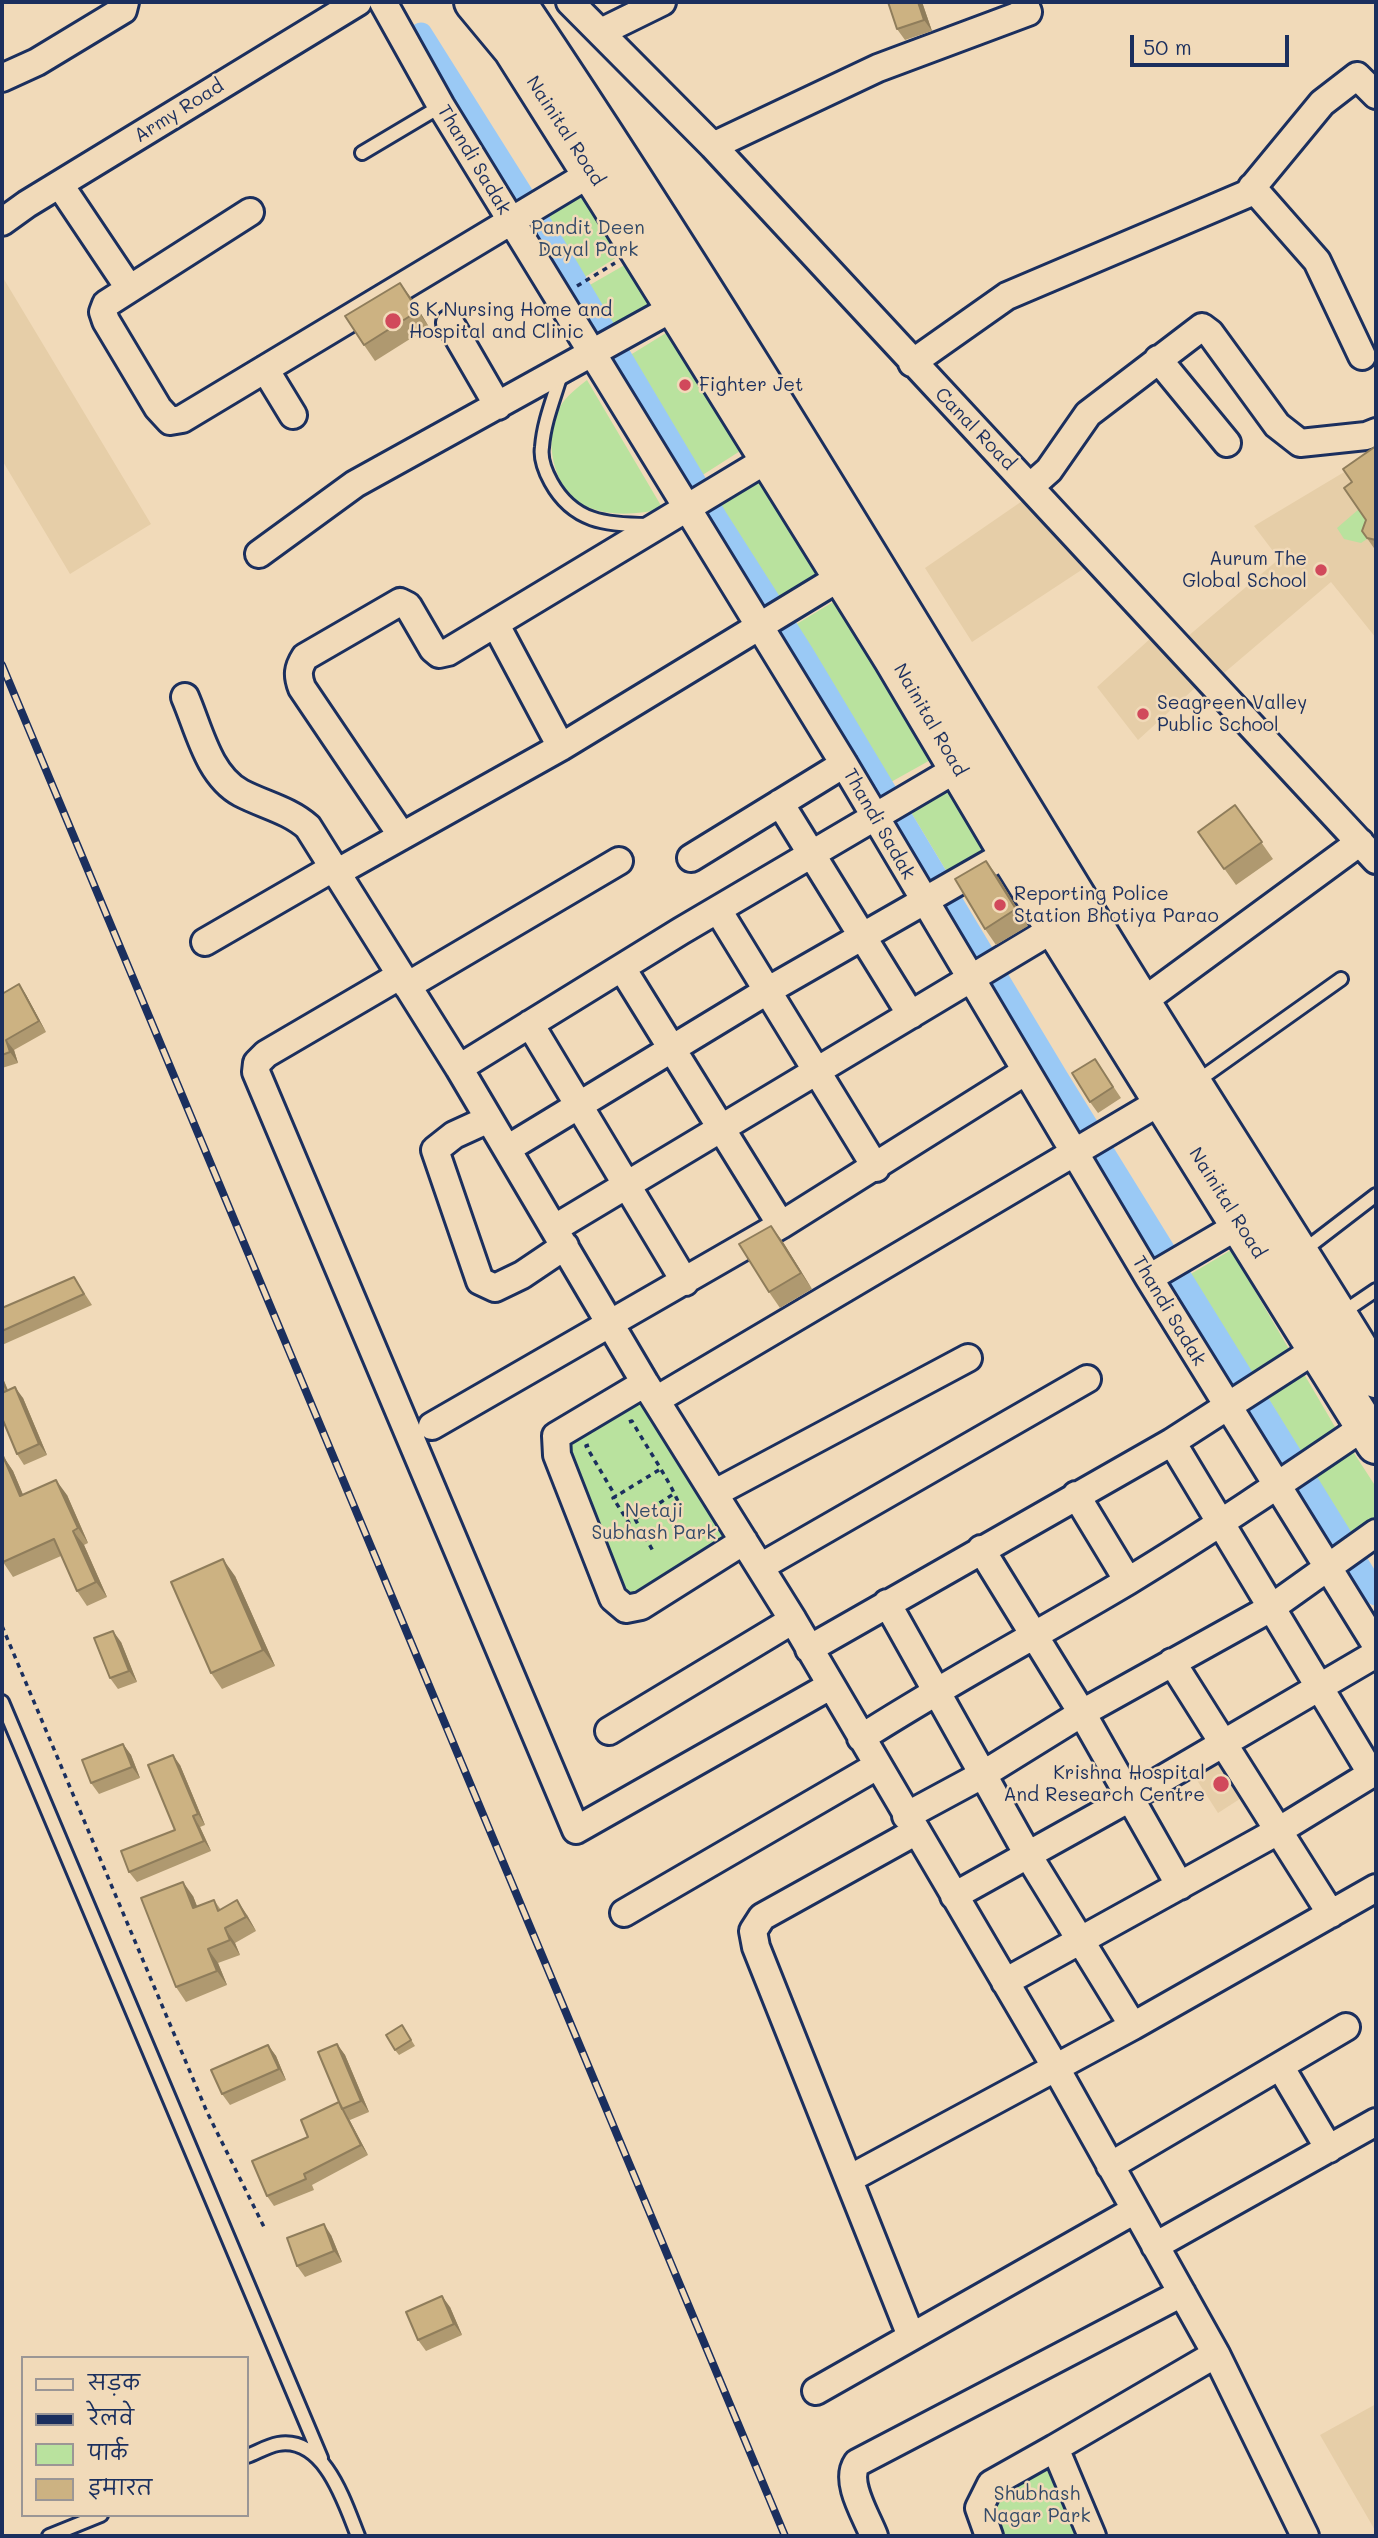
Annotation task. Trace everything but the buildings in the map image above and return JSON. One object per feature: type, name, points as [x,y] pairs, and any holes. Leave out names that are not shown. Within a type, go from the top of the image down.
[{"type":"highway","name":"Nainital Road","points":[[474,2],[513,50],[591,173],[688,299],[928,650],[1070,919],[1178,1092],[1300,1253],[1376,1378]]},
{"type":"highway","name":"Nainital Road","points":[[516,2],[606,136],[768,459],[842,576],[1008,853],[1142,1002],[1178,1092],[1241,1224],[1371,1435]]},
{"type":"street","points":[[2,78],[37,62],[102,23],[123,9],[125,2]]},
{"type":"street","name":"Army Road","points":[[2,222],[358,2]]},
{"type":"street","name":"Thandi Sadak","points":[[383,2],[441,106],[523,211],[771,620],[844,764],[888,810],[983,971],[1026,1071],[1088,1145],[1293,1475],[1352,1551],[1376,1645]]},
{"type":"street","name":"Canal Road","points":[[570,2],[713,146],[1368,851]]},
{"type":"street","points":[[601,32],[662,2]]},
{"type":"street","points":[[713,146],[878,68],[1028,12],[1024,2]]},
{"type":"street","points":[[912,363],[1007,296],[1247,194],[1322,103],[1357,76],[1376,95]]},
{"type":"street","points":[[250,212],[106,304],[103,312],[158,408],[170,421],[182,419],[523,211],[591,173]]},
{"type":"street","points":[[60,185],[129,288]]},
{"type":"street","points":[[1252,187],[1317,261],[1362,356]]},
{"type":"street","points":[[259,554],[355,484],[688,299]]},
{"type":"street","points":[[450,323],[498,406]]},
{"type":"street","points":[[1031,486],[1049,470],[1088,414],[1202,327],[1210,333],[1277,425],[1300,443],[1366,436],[1376,432]]},
{"type":"street","points":[[1158,359],[1227,443]]},
{"type":"street","points":[[265,369],[293,415]]},
{"type":"street","points":[[402,836],[302,688],[299,667],[305,657],[400,602],[408,606],[439,654],[495,625],[768,459]]},
{"type":"street","points":[[205,942],[561,747],[842,576]]},
{"type":"street","points":[[495,625],[561,747]]},
{"type":"street","points":[[185,697],[214,767],[225,782],[240,793],[297,817],[308,827],[458,1068],[650,1392],[793,1620],[1056,2068],[1216,2354],[1305,2536]]},
{"type":"street","points":[[691,858],[844,764]]},
{"type":"street","points":[[458,1068],[958,768]]},
{"type":"street","points":[[780,803],[810,856],[911,1014]]},
{"type":"street","points":[[1142,1002],[1368,851]]},
{"type":"street","points":[[507,1149],[767,991],[1008,853]]},
{"type":"street","points":[[619,861],[404,981],[266,1054],[257,1063],[256,1072],[576,1830],[830,1686]]},
{"type":"street","points":[[718,910],[876,1168]]},
{"type":"street","points":[[489,1119],[454,1135],[435,1150],[480,1281],[495,1288],[522,1275],[560,1237],[627,1186],[1070,919]]},
{"type":"street","points":[[622,968],[781,1225]]},
{"type":"street","points":[[530,1024],[685,1282]]},
{"type":"street","points":[[432,1426],[781,1225],[876,1168],[1026,1071]]},
{"type":"street","points":[[744,1541],[641,1606],[626,1609],[613,1598],[557,1455],[556,1436],[650,1392],[1178,1092]]},
{"type":"street","points":[[1165,1269],[1241,1224]]},
{"type":"street","points":[[809,1649],[1172,1442],[1318,1348]]},
{"type":"street","points":[[715,1493],[968,1358]]},
{"type":"street","points":[[760,1567],[1087,1379]]},
{"type":"street","points":[[861,1738],[935,1690],[1128,1581],[1293,1475],[1371,1435]]},
{"type":"street","points":[[1005,1982],[1278,1831],[1374,1772],[1319,1689],[1172,1442]]},
{"type":"street","points":[[1076,1495],[1128,1581]]},
{"type":"street","points":[[981,1549],[1082,1713],[1180,1886]]},
{"type":"street","points":[[911,2336],[756,1947],[753,1931],[762,1917],[911,1824],[982,1775],[1082,1713],[1271,1608],[1352,1551]]},
{"type":"street","points":[[887,1603],[1028,1855],[1133,2026]]},
{"type":"street","points":[[609,1731],[793,1620]]},
{"type":"street","points":[[954,1896],[1130,1798],[1376,1654]]},
{"type":"street","points":[[1172,1662],[1331,1914]]},
{"type":"street","points":[[624,1913],[877,1766]]},
{"type":"street","points":[[849,2179],[1133,2026],[1376,1888]]},
{"type":"street","points":[[1110,2166],[1346,2027]]},
{"type":"street","points":[[1280,2066],[1329,2148]]},
{"type":"street","points":[[1155,2246],[1376,2122]]},
{"type":"street","points":[[816,2391],[1135,2210]]},
{"type":"street","points":[[874,2536],[852,2482],[852,2470],[857,2463],[1182,2293]]},
{"type":"street","points":[[989,2536],[979,2508],[991,2484],[1216,2354]]},
{"type":"street","points":[[1055,2448],[1092,2536]]},
{"type":"lane","points":[[362,153],[441,106]]},
{"type":"lane","points":[[563,370],[546,421],[541,450],[544,470],[559,496],[574,512],[588,518],[614,523],[659,525]]},
{"type":"lane","points":[[1178,1092],[1340,979]]},
{"type":"lane","points":[[1300,1253],[1376,1195]]},
{"type":"lane","points":[[1339,1316],[1376,1290]]},
{"type":"lane","points":[[2,1702],[321,2458],[340,2492],[358,2536]]},
{"type":"lane","points":[[248,2456],[279,2444],[296,2446],[321,2458]]},
{"type":"lane","points":[[49,2536],[96,2517]]},
{"type":"path","points":[[621,1427],[632,1421],[659,1470],[671,1483],[680,1506]]},
{"type":"path","points":[[598,1440],[586,1446],[616,1497]]},
{"type":"path","points":[[659,1470],[613,1498],[629,1523],[675,1493]]},
{"type":"path","points":[[635,1519],[653,1551]]},
{"type":"path","points":[[2,1626],[207,2112],[265,2229]]},
{"type":"shaded area","points":[[2,276],[151,524],[70,574],[2,460]]},
{"type":"shaded area","name":"Aurum The Global School","points":[[1376,453],[1376,638],[1331,582],[1224,673],[1187,637],[1279,559],[1254,526]]},
{"type":"shaded area","points":[[1028,497],[1086,567],[972,642],[925,568]]},
{"type":"shaded area","name":"Seagreen Valley Public School","points":[[1151,638],[1196,687],[1138,740],[1097,687]]},
{"type":"shaded area","name":"Krishna Hospital And Research Centre","points":[[1226,1754],[1249,1793],[1218,1813],[1193,1774]]},
{"type":"shaded area","points":[[1376,2404],[1376,2532],[1320,2435]]},
{"type":"green space","name":"Pandit Deen Dayal Park","points":[[586,183],[627,251],[580,280],[540,212]]},
{"type":"green space","points":[[635,259],[663,306],[615,333],[588,286]]},
{"type":"green space","points":[[674,328],[748,446],[701,476],[627,357]]},
{"type":"green space","points":[[587,380],[663,509],[635,513],[606,512],[588,507],[566,490],[554,463],[552,434],[562,403]]},
{"type":"green space","points":[[762,470],[826,574],[781,602],[717,499]]},
{"type":"green space","points":[[1359,509],[1376,533],[1361,543],[1344,539],[1337,528]]},
{"type":"green space","points":[[838,599],[934,758],[891,782],[795,625]]},
{"type":"green space","points":[[948,785],[986,848],[947,872],[909,809]]},
{"type":"green space","points":[[1231,1250],[1293,1356],[1251,1380],[1189,1275]]},
{"type":"green space","points":[[1304,1374],[1338,1432],[1302,1455],[1267,1396]]},
{"type":"green space","name":"Netaji Subhash Park","points":[[641,1398],[727,1540],[628,1601],[566,1445]]},
{"type":"green space","points":[[1352,1450],[1376,1487],[1376,1518],[1350,1535],[1312,1475]]},
{"type":"green space","name":"Shubhash Nagar Park","points":[[1053,2462],[1083,2536],[1005,2536],[994,2506],[1004,2488]]},
{"type":"waterway","points":[[421,34],[553,244],[716,518],[802,653],[1057,1078],[1376,1594]]},
{"type":"railway","points":[[2,665],[785,2536]]},
{"type":"place","name":"S K Nursing Home and Hospital and Clinic","points":[[393,321]]},
{"type":"place","name":"Fighter Jet","points":[[685,385]]},
{"type":"place","name":"Aurum The Global School","points":[[1321,570]]},
{"type":"place","name":"Seagreen Valley Public School","points":[[1143,714]]},
{"type":"place","name":"Reporting Police Station Bhotiya Parao","points":[[1000,905]]},
{"type":"place","name":"Krishna Hospital And Research Centre","points":[[1221,1784]]}]
